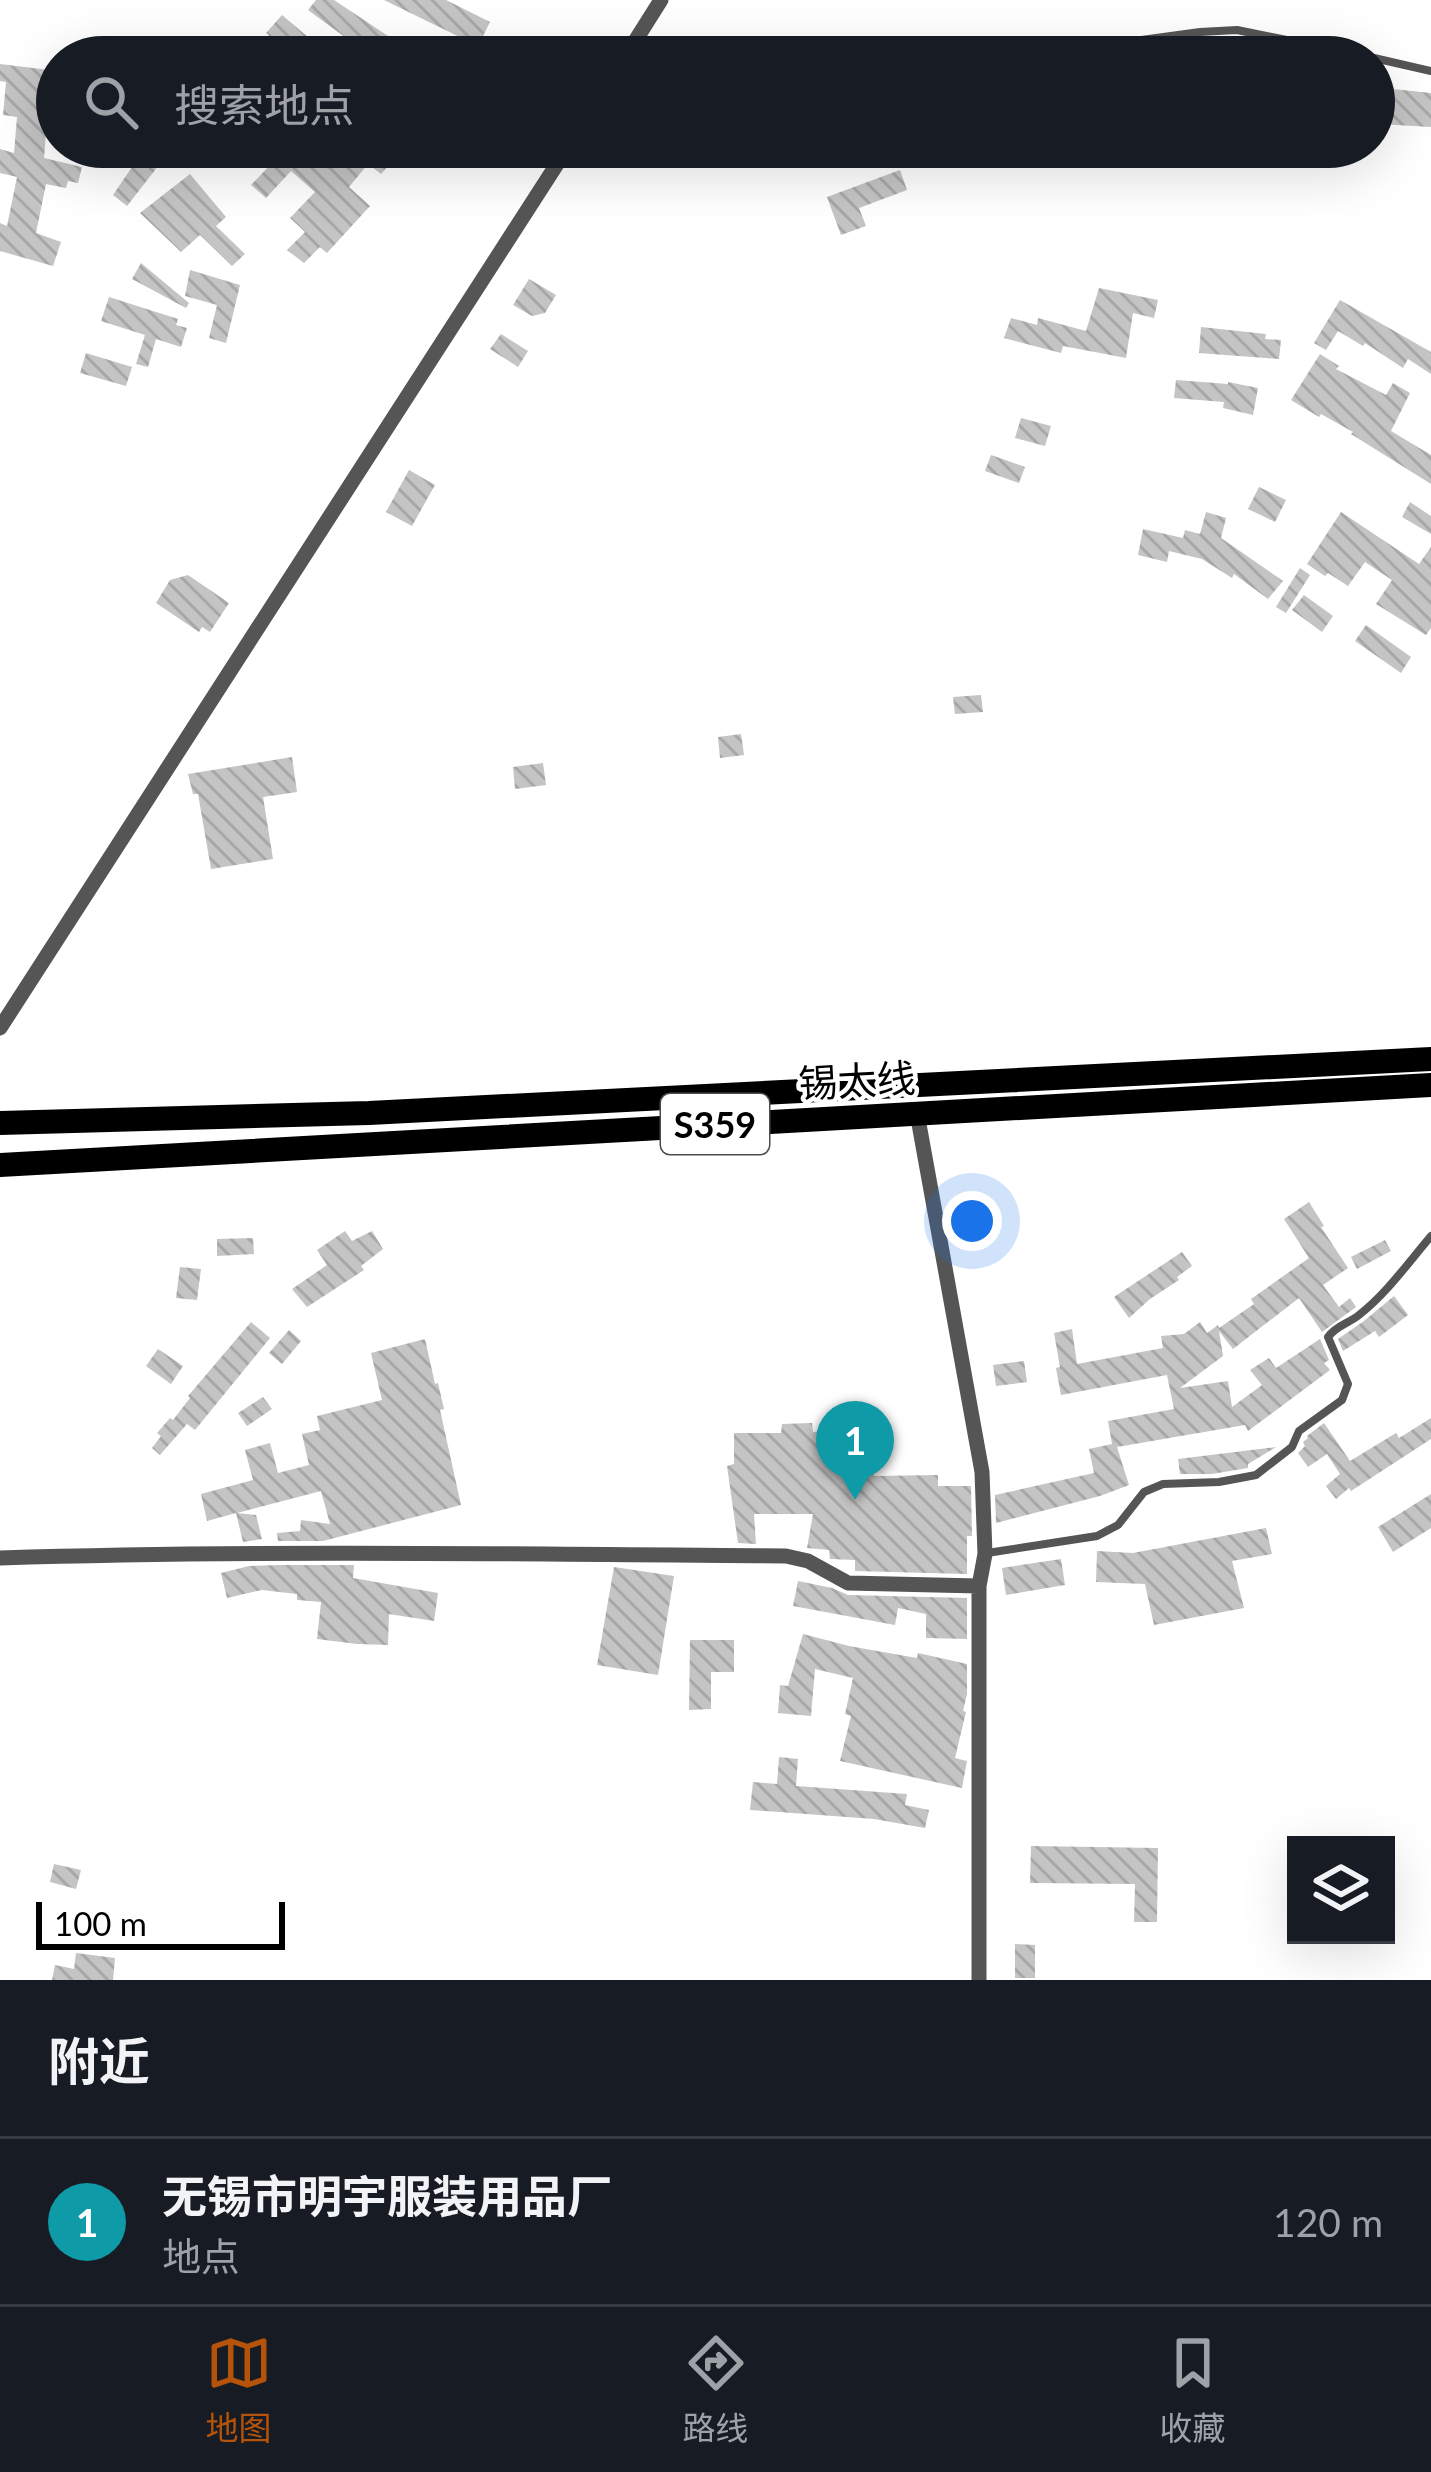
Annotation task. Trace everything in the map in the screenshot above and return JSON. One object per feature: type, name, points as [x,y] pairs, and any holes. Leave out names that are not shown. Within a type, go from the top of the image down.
[{"type":"main road","name":"锡太线","points":[[0,1123],[369,1113],[1431,1060]]},
{"type":"main road","name":"锡太线","points":[[0,1165],[1431,1084]]},
{"type":"street","points":[[638,36],[661,0]]},
{"type":"street","points":[[0,1028],[554,168]]},
{"type":"street","points":[[916,1113],[982,1472],[979,1980]]},
{"type":"street","points":[[0,1558],[296,1551],[786,1556],[808,1561],[848,1583],[979,1586]]},
{"type":"lane","points":[[1171,36],[1237,30],[1267,36]]},
{"type":"lane","points":[[1395,62],[1431,71]]},
{"type":"lane","points":[[985,1554],[1097,1536],[1118,1525],[1144,1492],[1163,1484],[1219,1482],[1256,1474],[1292,1448],[1299,1431],[1342,1400],[1348,1384],[1328,1337],[1381,1294],[1431,1236]]},
{"type":"building","points":[[316,0],[334,0],[388,36],[343,36],[308,10]]},
{"type":"building","points":[[384,0],[446,0],[490,22],[483,36],[458,36]]},
{"type":"building","points":[[282,15],[307,36],[268,36]]},
{"type":"building","points":[[0,64],[36,68],[36,168],[82,168],[78,183],[68,181],[66,188],[46,184],[36,233],[61,242],[53,266],[0,251],[0,223],[7,226],[17,177],[0,173],[0,149],[14,153],[17,117],[3,115],[6,82],[0,81]]},
{"type":"building","points":[[1395,89],[1431,93],[1431,127],[1395,125]]},
{"type":"building","points":[[131,168],[157,168],[127,206],[113,195]]},
{"type":"building","points":[[267,168],[365,168],[349,187],[370,206],[327,253],[320,247],[304,263],[287,250],[305,232],[290,218],[315,192],[291,171],[266,198],[251,185]]},
{"type":"building","points":[[900,170],[907,190],[859,208],[866,226],[841,235],[827,197]]},
{"type":"building","points":[[190,174],[226,217],[216,226],[245,254],[232,266],[200,235],[181,252],[140,213]]},
{"type":"building","points":[[141,263],[189,303],[186,308],[132,279]]},
{"type":"building","points":[[190,270],[240,285],[226,343],[209,338],[217,305],[185,296]]},
{"type":"building","points":[[529,279],[556,295],[545,313],[532,316],[513,305]]},
{"type":"building","points":[[1099,288],[1158,300],[1154,318],[1133,313],[1126,358],[1063,346],[1061,353],[1004,338],[1011,318],[1037,325],[1038,318],[1086,331]]},
{"type":"building","points":[[109,297],[178,319],[176,325],[187,328],[181,347],[156,339],[148,367],[136,364],[145,335],[101,321]]},
{"type":"building","points":[[1340,300],[1431,352],[1431,374],[1408,359],[1403,368],[1338,331],[1326,350],[1314,343]]},
{"type":"building","points":[[1201,327],[1281,340],[1279,359],[1199,353]]},
{"type":"building","points":[[501,334],[528,351],[518,367],[490,349]]},
{"type":"building","points":[[86,353],[132,367],[126,386],[80,373]]},
{"type":"building","points":[[1320,354],[1339,366],[1336,369],[1386,395],[1393,383],[1410,393],[1391,431],[1431,455],[1431,484],[1353,432],[1291,400]]},
{"type":"building","points":[[1176,380],[1258,388],[1253,415],[1223,408],[1224,402],[1174,398]]},
{"type":"building","points":[[1021,418],[1051,426],[1045,446],[1015,438]]},
{"type":"building","points":[[991,455],[1025,467],[1019,483],[985,471]]},
{"type":"building","points":[[409,470],[435,485],[412,526],[386,512]]},
{"type":"building","points":[[1259,487],[1286,500],[1275,522],[1248,509]]},
{"type":"building","points":[[1410,502],[1431,516],[1431,534],[1402,517]]},
{"type":"building","points":[[1206,512],[1226,518],[1221,538],[1283,581],[1268,599],[1234,574],[1232,578],[1202,559],[1169,551],[1167,562],[1138,555],[1143,529],[1183,538],[1185,530],[1200,534]]},
{"type":"building","points":[[1341,512],[1419,564],[1431,547],[1431,628],[1426,635],[1376,604],[1392,580],[1365,562],[1348,586],[1307,564]]},
{"type":"building","points":[[1300,568],[1310,575],[1286,613],[1276,607]]},
{"type":"building","points":[[188,575],[229,603],[210,632],[202,627],[199,632],[156,603],[170,580]]},
{"type":"building","points":[[1304,595],[1333,616],[1322,632],[1292,610]]},
{"type":"building","points":[[1366,625],[1411,657],[1401,673],[1355,641]]},
{"type":"building","points":[[981,695],[983,712],[955,714],[953,697]]},
{"type":"building","points":[[741,734],[744,755],[720,758],[718,737]]},
{"type":"building","points":[[292,757],[297,792],[263,797],[273,859],[211,869],[198,794],[193,794],[188,774]]},
{"type":"building","points":[[543,763],[546,785],[515,789],[513,767]]},
{"type":"building","points":[[1309,1202],[1348,1268],[1323,1285],[1339,1307],[1350,1298],[1356,1307],[1322,1332],[1299,1298],[1233,1349],[1219,1331],[1223,1356],[1180,1388],[1228,1381],[1232,1407],[1262,1385],[1250,1370],[1269,1358],[1276,1368],[1320,1339],[1330,1370],[1248,1431],[1245,1425],[1117,1447],[1129,1485],[996,1523],[995,1495],[1094,1473],[1089,1449],[1112,1444],[1108,1421],[1174,1409],[1167,1375],[1061,1395],[1054,1333],[1072,1329],[1077,1364],[1163,1348],[1161,1336],[1184,1334],[1200,1322],[1207,1333],[1219,1328],[1309,1258],[1284,1219]]},
{"type":"building","points":[[345,1231],[352,1241],[372,1231],[383,1249],[361,1266],[364,1270],[307,1307],[292,1289],[327,1265],[317,1250]]},
{"type":"building","points":[[253,1238],[254,1254],[217,1256],[217,1239]]},
{"type":"building","points":[[1385,1240],[1391,1251],[1357,1269],[1351,1257]]},
{"type":"building","points":[[1182,1252],[1192,1266],[1129,1318],[1114,1297]]},
{"type":"building","points":[[180,1267],[201,1269],[197,1300],[176,1298]]},
{"type":"building","points":[[1394,1296],[1408,1315],[1379,1337],[1375,1331],[1343,1351],[1338,1339]]},
{"type":"building","points":[[251,1322],[270,1338],[195,1430],[187,1424],[160,1455],[152,1448],[161,1436],[157,1433],[173,1420]]},
{"type":"building","points":[[289,1330],[301,1341],[282,1364],[269,1353]]},
{"type":"building","points":[[425,1339],[444,1409],[440,1410],[461,1505],[323,1541],[278,1541],[277,1533],[300,1531],[301,1520],[330,1524],[321,1491],[237,1513],[256,1515],[262,1539],[243,1542],[236,1513],[207,1521],[201,1494],[253,1480],[245,1450],[270,1443],[278,1473],[309,1465],[302,1434],[320,1430],[317,1416],[382,1400],[371,1353]]},
{"type":"building","points":[[158,1349],[183,1366],[171,1384],[146,1366]]},
{"type":"building","points":[[1024,1361],[1027,1382],[996,1386],[993,1365]]},
{"type":"building","points":[[263,1397],[272,1409],[247,1426],[238,1413]]},
{"type":"building","points":[[1431,1418],[1431,1439],[1336,1499],[1326,1486],[1340,1474],[1327,1454],[1308,1467],[1298,1453],[1307,1436],[1324,1423],[1350,1461]]},
{"type":"building","points":[[812,1423],[813,1432],[874,1430],[874,1476],[938,1475],[938,1486],[971,1486],[967,1574],[855,1571],[855,1560],[830,1559],[829,1550],[807,1548],[813,1514],[754,1514],[756,1544],[738,1543],[727,1466],[734,1464],[734,1433],[781,1433],[782,1424]]},
{"type":"building","points":[[1276,1447],[1248,1468],[1180,1474],[1178,1459]]},
{"type":"building","points":[[1431,1494],[1431,1528],[1393,1552],[1378,1527]]},
{"type":"building","points":[[1266,1528],[1272,1554],[1232,1561],[1244,1608],[1154,1625],[1145,1584],[1096,1582],[1097,1551],[1133,1553]]},
{"type":"building","points":[[1061,1559],[1065,1585],[1006,1595],[1002,1568]]},
{"type":"building","points":[[354,1565],[353,1578],[438,1593],[434,1621],[389,1614],[388,1645],[317,1639],[321,1602],[262,1590],[227,1598],[221,1573],[249,1566]]},
{"type":"building","points":[[614,1567],[674,1576],[658,1675],[597,1665]]},
{"type":"building","points":[[798,1581],[848,1595],[967,1598],[967,1639],[926,1638],[926,1614],[898,1608],[895,1625],[793,1606]]},
{"type":"building","points":[[803,1634],[967,1664],[966,1712],[955,1758],[967,1761],[962,1788],[840,1761],[851,1716],[845,1714],[853,1678],[815,1669],[811,1716],[778,1713],[780,1685],[788,1686]]},
{"type":"building","points":[[690,1640],[734,1640],[734,1672],[711,1672],[711,1709],[689,1710]]},
{"type":"building","points":[[779,1757],[798,1759],[796,1786],[907,1794],[905,1805],[929,1810],[925,1828],[874,1819],[750,1810],[753,1782],[777,1784]]},
{"type":"building","points":[[1031,1846],[1158,1848],[1157,1922],[1134,1922],[1135,1884],[1030,1883]]},
{"type":"building","points":[[54,1864],[81,1870],[76,1889],[50,1882]]},
{"type":"building","points":[[1015,1944],[1035,1945],[1035,1978],[1015,1978]]},
{"type":"building","points":[[76,1953],[115,1958],[113,1980],[52,1980],[55,1965],[74,1969]]},
{"type":"place","name":"无锡市明宇服装用品厂","points":[[855,1500]]}]
